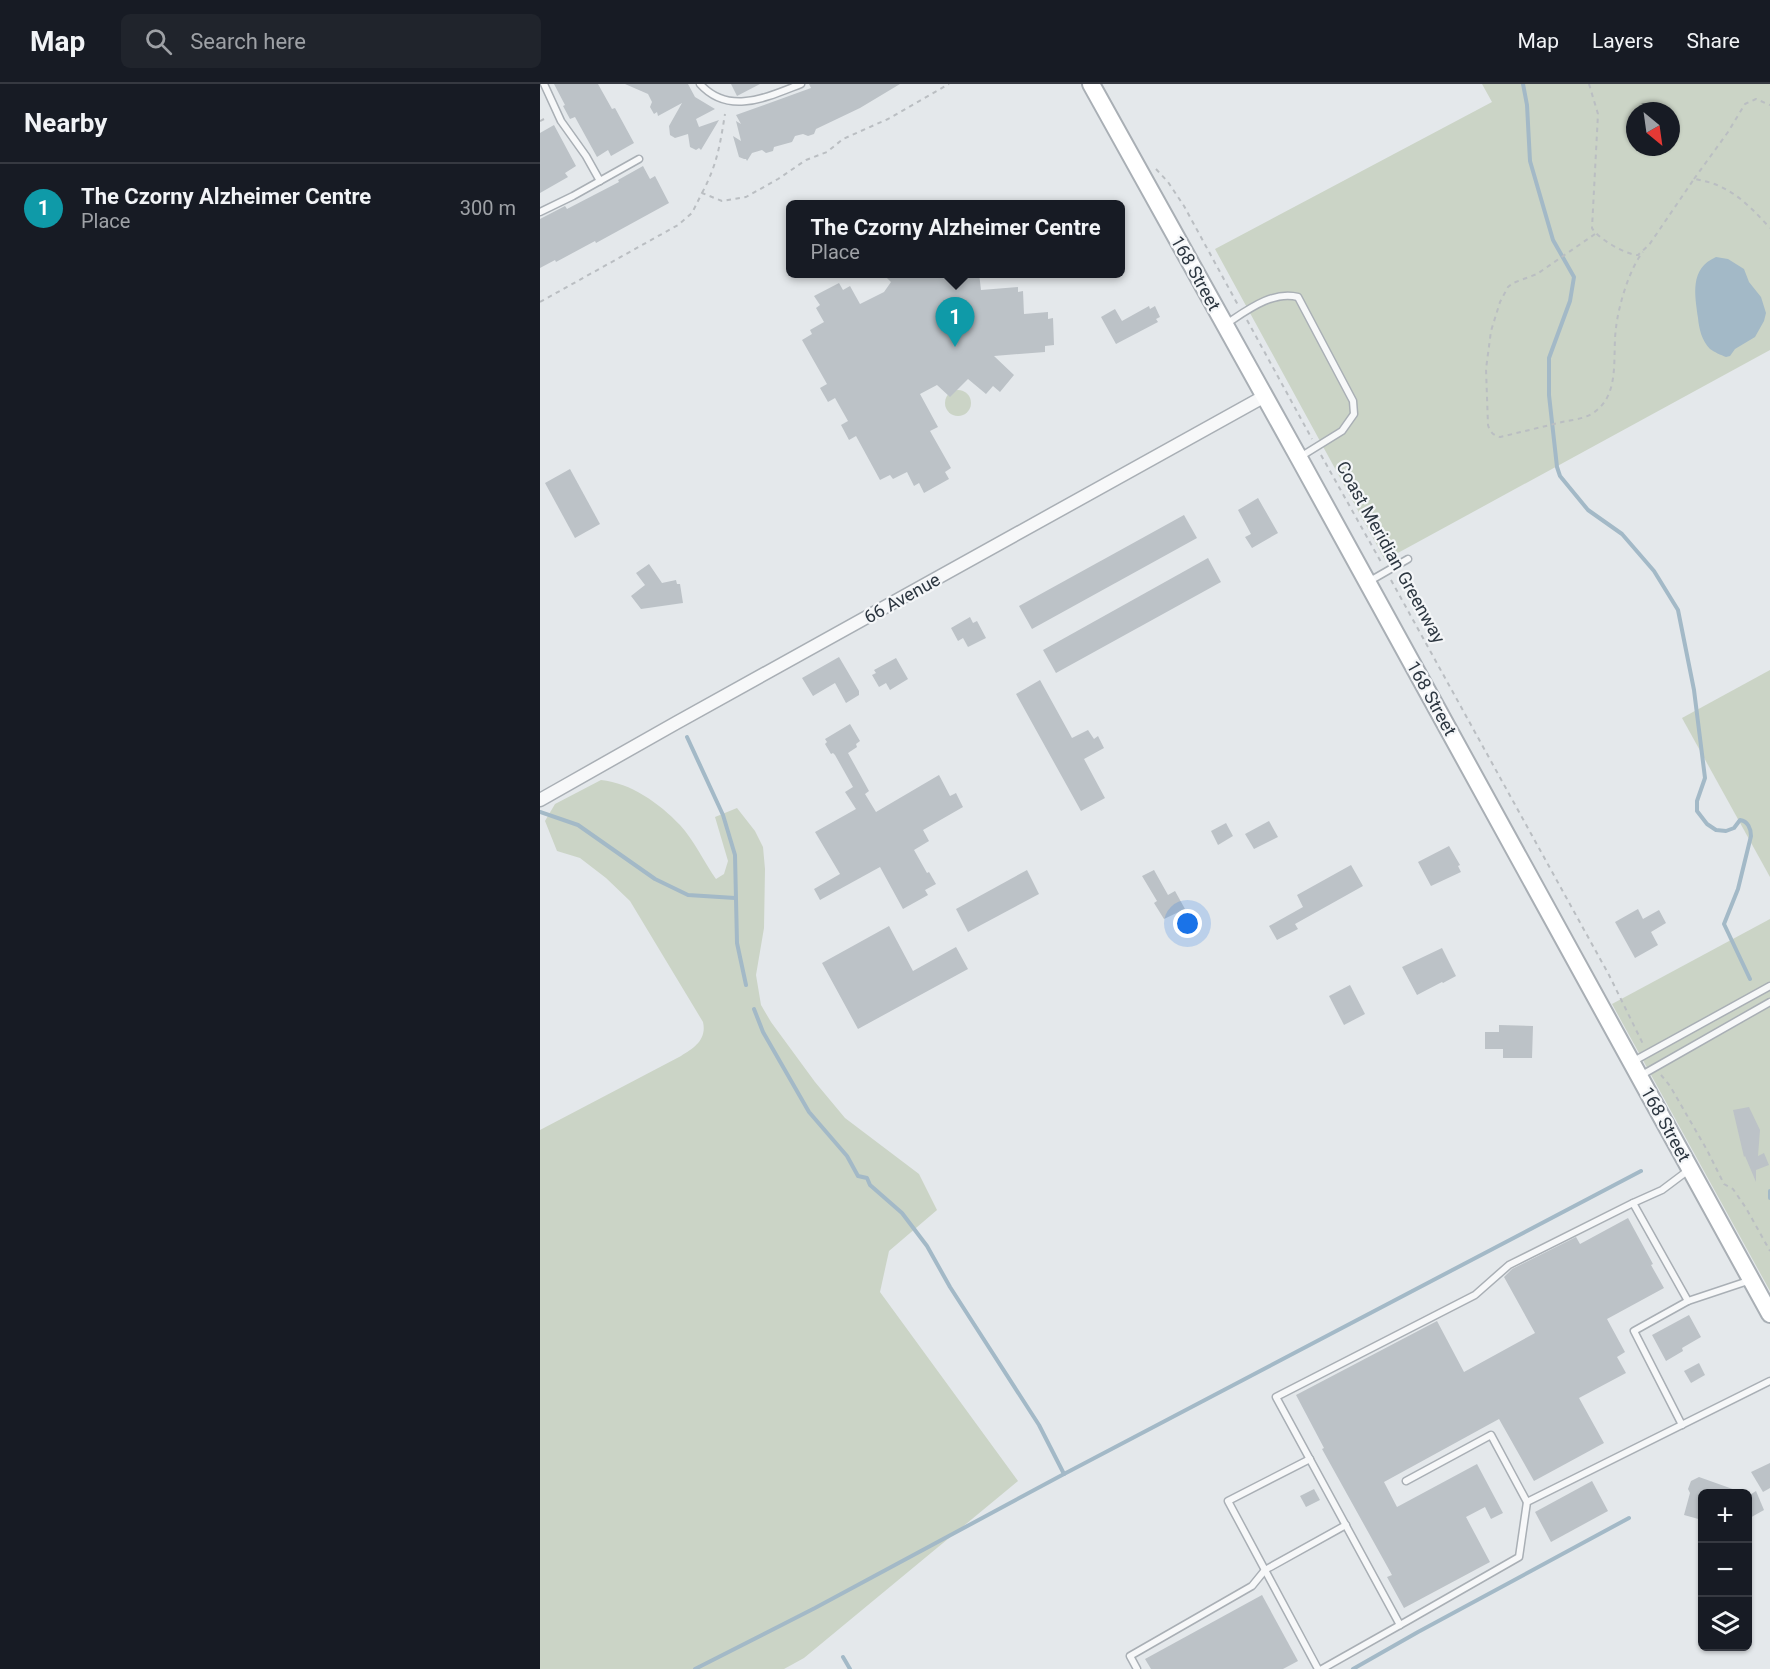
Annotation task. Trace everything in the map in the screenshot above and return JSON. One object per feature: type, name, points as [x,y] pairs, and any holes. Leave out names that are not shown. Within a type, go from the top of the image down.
[{"type":"main road","name":"168 Street","points":[[1091,84],[1368,582],[1770,1314]]},
{"type":"street","name":"66 Avenue","points":[[540,800],[1265,396]]},
{"type":"lane","points":[[544,84],[561,121],[586,156],[600,181]]},
{"type":"lane","points":[[700,84],[718,98],[736,102],[768,96],[801,84]]},
{"type":"lane","points":[[540,212],[639,159]]},
{"type":"lane","points":[[1224,324],[1279,296],[1298,297],[1353,401],[1354,414],[1342,431],[1299,458]]},
{"type":"lane","points":[[1368,582],[1408,559]]},
{"type":"lane","points":[[1636,1069],[1770,986]]},
{"type":"lane","points":[[1636,1069],[1770,1002]]},
{"type":"lane","points":[[1400,1625],[1276,1397],[1475,1295],[1509,1264],[1662,1190],[1690,1168]]},
{"type":"lane","points":[[1633,1203],[1688,1301]]},
{"type":"lane","points":[[1682,1425],[1634,1331],[1688,1301],[1751,1280]]},
{"type":"lane","points":[[1527,1502],[1770,1381]]},
{"type":"lane","points":[[1310,1459],[1228,1501],[1320,1669],[1519,1557],[1527,1502],[1491,1435],[1406,1481]]},
{"type":"lane","points":[[1137,1669],[1130,1656],[1252,1586],[1265,1570],[1346,1525]]},
{"type":"path","points":[[702,194],[722,201],[746,197],[806,160],[827,152],[843,139],[888,119],[949,84]]},
{"type":"path","points":[[1589,84],[1598,114],[1592,228],[1595,234],[1628,254],[1638,255],[1643,252]]},
{"type":"path","points":[[1595,234],[1537,273],[1513,283],[1508,287],[1500,302],[1491,331],[1486,369],[1488,425],[1495,435],[1500,437],[1578,419],[1595,412],[1604,402],[1609,393],[1615,367],[1617,318],[1633,265],[1728,132],[1745,104],[1756,99],[1770,105]]},
{"type":"path","points":[[540,302],[678,225],[692,213],[711,177],[719,153],[725,114]]},
{"type":"path","points":[[540,121],[552,115]]},
{"type":"path","name":"Coast Meridian Greenway","points":[[1155,167],[1184,206],[1609,975],[1641,1041]]},
{"type":"path","points":[[1694,179],[1722,186],[1745,202],[1770,228]]},
{"type":"path","points":[[1664,1079],[1702,1141],[1722,1181],[1732,1189],[1746,1208],[1770,1251]]},
{"type":"green space","points":[[1482,84],[1770,84],[1770,350],[1385,560],[1215,249],[1492,102]]},
{"type":"green space","points":[[958,390],[967,394],[971,403],[967,412],[958,416],[949,412],[945,403],[949,394]]},
{"type":"green space","points":[[1770,670],[1770,877],[1682,718]]},
{"type":"green space","points":[[601,780],[634,790],[663,809],[685,831],[716,879],[724,874],[728,861],[715,817],[737,808],[755,831],[763,847],[765,869],[764,928],[756,975],[761,1005],[815,1082],[845,1118],[919,1174],[937,1210],[889,1251],[880,1292],[1018,1481],[804,1658],[784,1669],[540,1669],[540,1130],[681,1056],[698,1043],[704,1028],[703,1022],[630,901],[580,858],[557,851],[545,821],[555,804]]},
{"type":"green space","points":[[1770,919],[1770,1291],[1612,1004]]},
{"type":"water","points":[[1716,257],[1728,259],[1744,269],[1749,282],[1761,297],[1766,313],[1755,337],[1726,357],[1710,349],[1701,335],[1695,292],[1701,268]]},
{"type":"building","points":[[554,84],[598,84],[612,109],[615,108],[634,143],[611,156],[608,150],[597,157],[575,117],[570,119]]},
{"type":"building","points":[[625,84],[688,84],[695,97],[715,109],[696,119],[699,127],[719,120],[701,150],[690,147],[688,134],[675,138],[670,135],[669,126],[682,103],[658,116],[657,112],[654,114],[650,107],[652,102],[648,94]]},
{"type":"building","points":[[731,84],[760,84],[737,96]]},
{"type":"building","points":[[809,84],[900,84],[860,108],[816,129],[814,134],[795,136],[792,142],[774,147],[773,151],[766,153],[762,150],[752,153],[747,161],[739,157],[733,136],[741,141],[736,121],[741,124],[736,115],[811,88]]},
{"type":"building","points":[[554,125],[576,166],[565,173],[568,177],[540,193],[540,133]]},
{"type":"building","points":[[643,166],[650,179],[655,176],[669,203],[596,243],[595,241],[540,268],[540,219],[565,206],[567,209],[619,182],[618,180]]},
{"type":"building","points":[[887,278],[980,278],[981,290],[1018,287],[1018,292],[1023,291],[1024,314],[1048,312],[1048,319],[1053,318],[1054,345],[1045,346],[1045,352],[994,356],[1014,375],[1000,392],[993,386],[986,394],[968,379],[950,397],[937,385],[920,394],[938,427],[930,431],[951,468],[945,472],[949,479],[924,493],[919,483],[914,486],[907,472],[893,479],[890,475],[880,480],[856,436],[849,440],[841,425],[848,421],[835,398],[828,402],[820,388],[827,384],[802,340],[812,334],[810,330],[824,322],[816,308],[820,305],[814,296],[839,283],[843,290],[850,286],[860,304],[884,292],[891,282]]},
{"type":"building","points":[[1149,306],[1150,309],[1155,306],[1160,317],[1156,319],[1158,322],[1116,344],[1101,317],[1115,309],[1122,321]]},
{"type":"building","points":[[570,469],[600,524],[575,538],[545,483]]},
{"type":"building","points":[[1258,498],[1278,533],[1252,548],[1245,537],[1251,534],[1238,510]]},
{"type":"building","points":[[1184,515],[1197,538],[1032,629],[1019,606]]},
{"type":"building","points":[[1208,558],[1221,582],[1056,673],[1043,650]]},
{"type":"building","points":[[649,564],[662,583],[676,580],[677,584],[680,584],[683,603],[641,609],[631,596],[645,585],[636,573]]},
{"type":"building","points":[[970,617],[973,623],[977,621],[986,638],[968,647],[963,638],[958,641],[951,628]]},
{"type":"building","points":[[839,657],[859,691],[859,695],[846,703],[835,683],[813,696],[802,678]]},
{"type":"building","points":[[896,658],[908,679],[890,690],[886,683],[879,687],[872,675],[876,673],[874,670]]},
{"type":"building","points":[[1040,680],[1072,738],[1088,730],[1094,739],[1098,736],[1104,748],[1084,759],[1105,798],[1081,811],[1016,694]]},
{"type":"building","points":[[850,724],[860,741],[856,744],[857,747],[848,753],[869,791],[865,794],[876,812],[939,775],[950,796],[956,793],[963,807],[923,830],[929,841],[914,850],[936,884],[925,890],[928,895],[903,909],[880,867],[820,900],[814,889],[840,874],[815,832],[856,809],[845,792],[853,787],[835,755],[831,754],[825,744],[827,742],[825,739]]},
{"type":"building","points":[[1269,821],[1278,837],[1254,849],[1245,834]]},
{"type":"building","points":[[1226,823],[1233,836],[1218,845],[1211,831]]},
{"type":"building","points":[[1449,846],[1460,865],[1458,866],[1461,872],[1431,886],[1418,862]]},
{"type":"building","points":[[1351,865],[1363,886],[1295,924],[1298,929],[1277,940],[1269,926],[1303,907],[1297,895]]},
{"type":"building","points":[[1027,870],[1039,894],[968,932],[956,909]]},
{"type":"building","points":[[1154,870],[1168,895],[1175,891],[1185,909],[1164,919],[1154,903],[1157,901],[1142,876]]},
{"type":"building","points":[[1638,909],[1643,919],[1659,910],[1666,923],[1651,932],[1658,945],[1635,958],[1615,922]]},
{"type":"building","points":[[889,926],[913,971],[956,947],[968,969],[858,1029],[822,963]]},
{"type":"building","points":[[1442,948],[1456,976],[1417,995],[1402,967]]},
{"type":"building","points":[[1350,985],[1365,1014],[1344,1025],[1329,996]]},
{"type":"building","points":[[1499,1025],[1533,1026],[1532,1058],[1503,1058],[1503,1049],[1485,1049],[1485,1032],[1499,1032]]},
{"type":"building","points":[[1749,1107],[1760,1130],[1758,1156],[1764,1153],[1769,1165],[1756,1170],[1756,1182],[1744,1157],[1733,1110]]},
{"type":"building","points":[[1628,1218],[1664,1288],[1607,1319],[1625,1352],[1617,1357],[1626,1373],[1579,1398],[1604,1443],[1534,1481],[1499,1419],[1384,1482],[1397,1507],[1477,1464],[1503,1513],[1491,1519],[1485,1507],[1466,1517],[1490,1562],[1404,1608],[1387,1577],[1392,1575],[1322,1449],[1324,1448],[1296,1395],[1437,1321],[1464,1372],[1535,1333],[1504,1277],[1512,1269],[1576,1237],[1580,1244]]},
{"type":"building","points":[[1689,1315],[1701,1337],[1666,1361],[1652,1335]]},
{"type":"building","points":[[1699,1363],[1705,1375],[1691,1383],[1684,1371]]},
{"type":"building","points":[[1770,1463],[1770,1488],[1763,1492],[1751,1472]]},
{"type":"building","points":[[1699,1477],[1733,1489],[1698,1489],[1698,1519],[1684,1515],[1691,1481]]},
{"type":"building","points":[[1592,1481],[1608,1511],[1551,1542],[1535,1512]]},
{"type":"building","points":[[1314,1489],[1320,1500],[1306,1507],[1300,1496]]},
{"type":"building","points":[[1756,1491],[1764,1510],[1752,1517],[1752,1494]]},
{"type":"building","points":[[1262,1595],[1298,1661],[1283,1669],[1151,1669],[1145,1659]]},
{"type":"waterway","points":[[1523,84],[1527,105],[1530,161],[1553,240],[1574,277],[1570,301],[1549,358],[1549,395],[1557,467],[1560,476],[1588,510],[1622,534],[1654,571],[1678,610],[1694,690],[1705,778],[1697,801],[1697,811],[1707,824],[1716,830],[1726,831],[1734,828],[1740,820],[1743,821],[1747,824],[1751,836],[1738,889],[1724,924],[1750,979]]},
{"type":"waterway","points":[[687,737],[723,815],[735,855],[737,943],[746,985]]},
{"type":"waterway","points":[[540,812],[578,825],[655,879],[688,895],[735,898]]},
{"type":"waterway","points":[[754,1009],[763,1032],[809,1112],[847,1156],[858,1176],[867,1178],[870,1185],[902,1213],[927,1246],[950,1287],[1039,1425],[1064,1474]]},
{"type":"waterway","points":[[695,1669],[815,1608],[1064,1474],[1641,1171]]},
{"type":"waterway","points":[[1770,1191],[1770,1198]]},
{"type":"waterway","points":[[1353,1669],[1629,1518]]},
{"type":"waterway","points":[[843,1657],[850,1669]]},
{"type":"place","name":"The Czorny Alzheimer Centre","points":[[955,347]]}]
